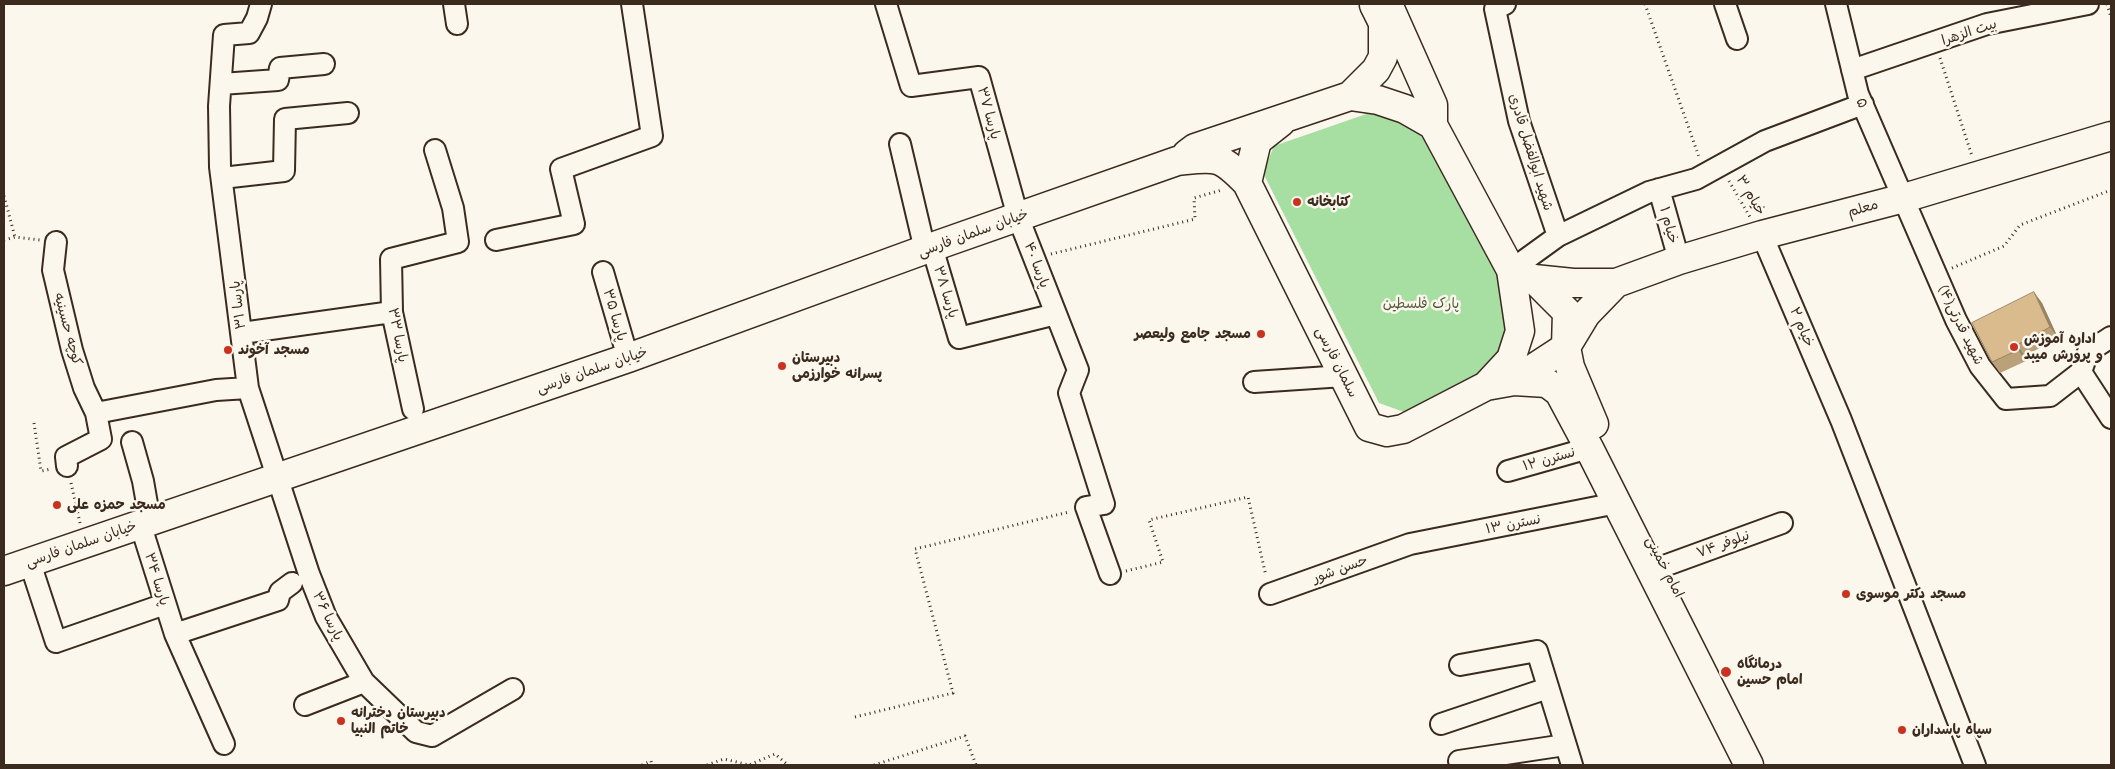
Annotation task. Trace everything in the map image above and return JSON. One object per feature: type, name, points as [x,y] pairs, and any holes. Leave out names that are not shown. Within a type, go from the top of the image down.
[{"type":"main road","points":[[1382,10],[1424,81],[1433,105],[1434,125],[1522,274],[1566,312],[1568,357]]},
{"type":"main road","points":[[1350,96],[1376,70],[1383,57],[1382,10]]},
{"type":"main road","points":[[1177,161],[1195,148],[1350,96],[1378,100],[1406,109],[1434,125]]},
{"type":"main road","points":[[1247,182],[1257,141],[1287,116]]},
{"type":"main road","name":"معلم","points":[[1616,283],[1679,260],[1762,235],[1904,198],[2111,136]]},
{"type":"main road","name":"سلمان فارسی","points":[[1177,161],[1208,158],[1219,159],[1230,165],[1247,182],[1369,427],[1386,432],[1403,429],[1486,386]]},
{"type":"main road","name":"خیابان سلمان فارسی","points":[[4,571],[628,358],[928,248],[1177,161]]},
{"type":"main road","points":[[1522,274],[1572,283],[1616,283]]},
{"type":"main road","points":[[1486,386],[1511,360],[1520,331],[1522,274]]},
{"type":"main road","points":[[1486,386],[1514,381],[1568,357],[1586,314],[1616,283]]},
{"type":"main road","name":"امام خمینی","points":[[1568,357],[1596,429],[1764,765]]},
{"type":"main road","name":"امام خمینی","points":[[1514,381],[1547,383],[1559,392],[1749,765]]},
{"type":"street","name":"پارسا ۳۱","points":[[261,4],[257,18],[249,33],[224,35],[219,106],[222,178],[248,388],[277,477]]},
{"type":"street","points":[[454,4],[457,24]]},
{"type":"street","points":[[496,240],[574,224],[561,169],[652,136],[632,4]]},
{"type":"street","name":"پارسا ۳۷","points":[[886,4],[911,86],[979,77],[1018,217]]},
{"type":"street","points":[[1725,4],[1737,38]]},
{"type":"street","name":"۵","points":[[1836,4],[1858,94],[1904,198]]},
{"type":"street","name":"بیت الزهرا","points":[[1852,70],[1987,24],[2088,4]]},
{"type":"street","name":"شهید ابوالفضل قادری","points":[[1500,6],[1519,121],[1558,236]]},
{"type":"street","points":[[222,84],[278,80],[280,68],[324,64]]},
{"type":"street","points":[[1522,274],[1558,236],[1649,192],[1696,179],[1765,141],[1863,104]]},
{"type":"street","points":[[222,178],[284,171],[285,119],[348,114]]},
{"type":"street","name":"پارسا ۳۸","points":[[900,144],[928,248],[960,338],[1056,314]]},
{"type":"street","name":"پارسا ۳۳","points":[[413,409],[392,312],[391,259],[458,242],[453,208],[435,150]]},
{"type":"street","name":"خیام ۱","points":[[1659,189],[1679,260]]},
{"type":"street","name":"شهید قدرتی(۴)","points":[[1904,198],[1956,320],[1980,366],[2006,398],[2050,396],[2081,372]]},
{"type":"street","name":"پارسا ۴۰","points":[[1018,217],[1078,370],[1069,393],[1104,504],[1086,507]]},
{"type":"street","name":"خیام ۲","points":[[1762,235],[1841,420],[1975,765]]},
{"type":"street","name":"کوچه حسینیه","points":[[56,242],[53,270],[81,378],[96,413],[102,439],[66,457],[67,466]]},
{"type":"street","name":"پارسا ۳۵","points":[[603,272],[628,358]]},
{"type":"street","points":[[242,333],[392,312]]},
{"type":"street","points":[[2111,337],[2088,352],[2081,372],[2111,418]]},
{"type":"street","points":[[1254,382],[1344,376]]},
{"type":"street","points":[[96,413],[216,390],[248,388]]},
{"type":"street","name":"پارسا ۳۴","points":[[132,442],[143,481],[145,522],[174,634],[224,744]]},
{"type":"street","name":"نسترن ۱۲","points":[[1508,471],[1589,448]]},
{"type":"street","name":"پارسا ۳۶","points":[[277,477],[309,574],[326,617],[364,682],[416,732],[432,736],[513,688]]},
{"type":"street","name":"نسترن ۱۳","points":[[1410,544],[1617,503]]},
{"type":"street","points":[[1086,507],[1110,574]]},
{"type":"street","name":"نیلوفر ۷۴","points":[[1664,566],[1782,523]]},
{"type":"street","name":"حسن شور","points":[[1270,594],[1410,544]]},
{"type":"street","points":[[30,563],[56,642],[165,604]]},
{"type":"street","points":[[174,634],[278,600],[280,592],[292,583]]},
{"type":"street","points":[[1460,665],[1537,651],[1572,765]]},
{"type":"street","points":[[305,705],[364,682]]},
{"type":"street","points":[[1441,724],[1548,688]]},
{"type":"street","points":[[1459,761],[1565,745]]},
{"type":"path","name":"خیام ۳","points":[[1645,4],[1713,170],[1741,203],[1762,235]]},
{"type":"path","points":[[2107,4],[2111,17]]},
{"type":"path","points":[[1935,43],[1979,176]]},
{"type":"path","points":[[1937,274],[2004,246],[2020,225],[2111,190]]},
{"type":"path","points":[[4,196],[15,237]]},
{"type":"path","points":[[1034,259],[1195,219],[1194,198]]},
{"type":"path","points":[[4,240],[15,237],[56,242]]},
{"type":"path","points":[[1110,574],[1163,562],[1149,520],[1248,497],[1270,594]]},
{"type":"path","points":[[854,717],[953,693],[915,549],[1086,507]]},
{"type":"path","points":[[874,765],[965,736],[976,765]]},
{"type":"path","points":[[707,765],[724,759],[749,765],[775,754],[788,765]]},
{"type":"path","points":[[642,765],[651,761],[652,765]]},
{"type":"green space","name":"پارک فلسطین","points":[[1372,112],[1419,128],[1500,280],[1514,332],[1505,365],[1404,412],[1379,403],[1263,173],[1274,146]]},
{"type":"building","name":"اداره آموزش و پرورش میبد","points":[[2034,292],[2050,327],[2017,345],[2018,350],[1992,362],[1972,323]]},
{"type":"place","name":"کتابخانه","points":[[1297,202]]},
{"type":"place","name":"مسجد جامع ولیعصر","points":[[1261,334]]},
{"type":"place","name":"اداره آموزش و پرورش میبد","points":[[2014,347]]},
{"type":"place","name":"مسجد آخوند","points":[[228,350]]},
{"type":"place","name":"دبیرستان پسرانه خوارزمی","points":[[782,366]]},
{"type":"place","name":"مسجد حمزه علی","points":[[57,505]]},
{"type":"place","name":"مسجد دکتر موسوی","points":[[1846,594]]},
{"type":"place","name":"درمانگاه امام حسین","points":[[1726,672]]},
{"type":"place","name":"دبیرستان دخترانه خاتم النبیا","points":[[341,721]]},
{"type":"place","name":"سپاه پاسداران","points":[[1902,730]]}]
